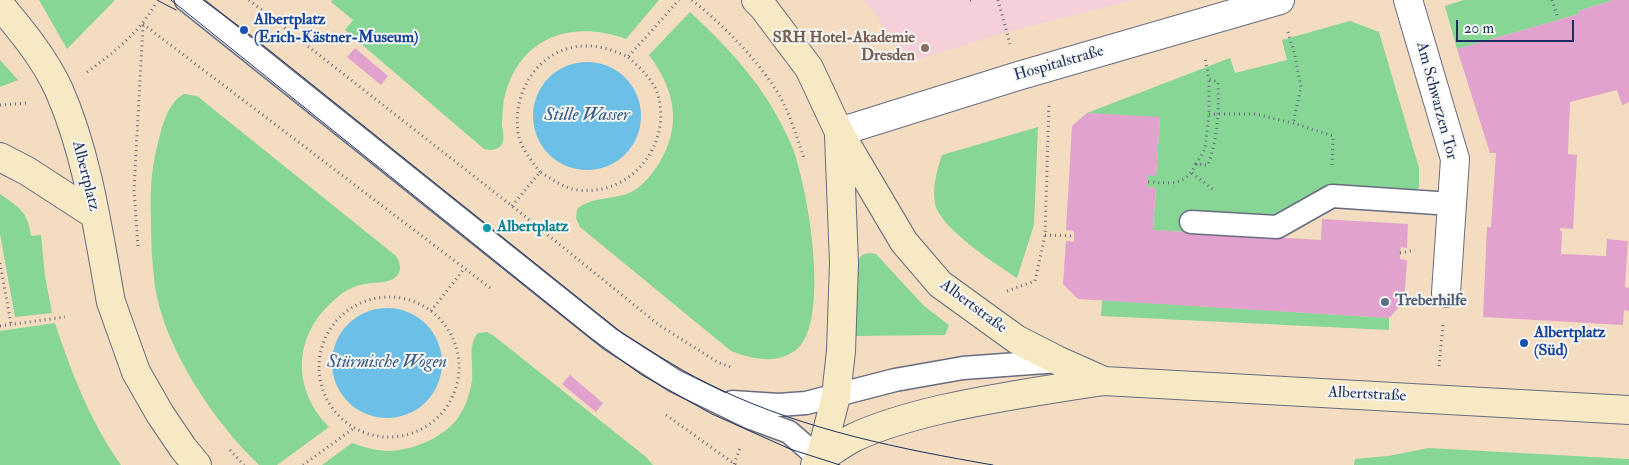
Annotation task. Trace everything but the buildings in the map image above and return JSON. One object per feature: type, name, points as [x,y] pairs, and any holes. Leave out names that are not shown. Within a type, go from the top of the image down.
[{"type":"main road","points":[[756,0],[809,68],[839,132],[844,263],[841,351],[836,396],[817,462]]},
{"type":"main road","name":"Albertplatz","points":[[0,4],[40,57],[58,88],[74,129],[86,172],[111,302],[136,372],[160,414],[197,465]]},
{"type":"main road","name":"Albertstraße","points":[[839,132],[904,242],[940,284],[1016,339],[1104,381]]},
{"type":"main road","points":[[0,157],[28,171],[95,215]]},
{"type":"main road","name":"Albertstraße","points":[[817,462],[854,437],[891,423],[971,403],[1104,381],[1629,410]]},
{"type":"street","name":"Hospitalstraße","points":[[839,132],[1018,76],[1279,0]]},
{"type":"street","name":"Am Schwarzen Tor","points":[[1408,0],[1454,159],[1446,293]]},
{"type":"lane","points":[[186,0],[610,339],[675,381],[751,418],[789,432],[817,462]]},
{"type":"lane","points":[[1191,222],[1277,227],[1332,196],[1452,204]]},
{"type":"lane","points":[[715,400],[756,405],[806,403],[895,380],[963,368],[1059,361]]},
{"type":"path","points":[[81,76],[115,52],[143,24],[158,0]]},
{"type":"path","points":[[249,0],[512,206],[659,325],[719,362],[741,372]]},
{"type":"path","points":[[628,57],[679,0]]},
{"type":"path","points":[[692,0],[716,20],[777,91],[793,125],[806,165]]},
{"type":"path","points":[[998,0],[1018,76]]},
{"type":"path","points":[[1279,0],[1295,56],[1300,88],[1293,124]]},
{"type":"path","points":[[1552,0],[1558,19]]},
{"type":"path","points":[[139,253],[134,190],[143,24]]},
{"type":"path","points":[[143,24],[496,292]]},
{"type":"path","points":[[1148,182],[1178,183],[1192,173],[1205,149],[1209,114],[1209,79],[1199,24]]},
{"type":"path","points":[[583,46],[607,48],[628,57],[644,71],[656,92],[661,113],[659,134],[654,151],[638,170],[621,183],[598,190],[577,190],[559,184],[540,172],[527,156],[518,134],[517,112],[522,89],[536,68],[560,51],[583,46]]},
{"type":"path","points":[[980,313],[989,297],[1035,281],[1045,235],[1050,67]]},
{"type":"path","points":[[1196,164],[1208,165],[1214,148],[1219,114],[1218,82],[1209,79]]},
{"type":"path","points":[[0,105],[29,103]]},
{"type":"path","points":[[1209,114],[1255,114],[1333,136],[1332,196]]},
{"type":"path","points":[[512,206],[540,172]]},
{"type":"path","points":[[1192,173],[1222,196]]},
{"type":"path","points":[[1045,235],[1074,236]]},
{"type":"path","points":[[0,263],[11,324]]},
{"type":"path","points":[[431,311],[464,269]]},
{"type":"path","points":[[1436,399],[1446,293]]},
{"type":"path","points":[[389,297],[408,299],[420,304],[431,311],[444,324],[450,332],[457,350],[458,378],[452,396],[442,413],[419,430],[391,437],[372,435],[354,428],[335,412],[323,390],[319,364],[330,328],[348,310],[370,299],[389,297]]},
{"type":"path","points":[[0,326],[64,317]]},
{"type":"path","points":[[663,412],[736,465]]},
{"type":"path","points":[[302,465],[354,428]]},
{"type":"path","points":[[230,450],[244,465]]},
{"type":"shaded area","name":"SRH Hotel-Akademie Dresden","points":[[864,0],[1133,0],[1007,32],[903,64],[879,18]]},
{"type":"green space","points":[[39,0],[115,0],[67,49]]},
{"type":"green space","points":[[332,0],[659,0],[626,39],[605,33],[585,31],[566,33],[549,39],[534,48],[521,61],[511,78],[504,99],[503,141],[498,148],[490,150],[484,149],[345,30],[353,20],[331,2]]},
{"type":"green space","points":[[1464,0],[1614,0],[1578,11],[1579,14],[1457,49],[1445,6]]},
{"type":"green space","points":[[690,12],[735,57],[760,89],[782,124],[791,144],[804,188],[813,250],[813,311],[807,335],[796,350],[780,358],[756,358],[731,351],[580,227],[576,218],[577,209],[583,205],[621,196],[642,185],[658,165],[666,151],[671,136],[673,108],[665,81],[649,55]]},
{"type":"green space","points":[[1350,21],[1379,32],[1419,168],[1419,188],[1409,193],[1323,187],[1270,219],[1189,213],[1185,232],[1153,230],[1156,188],[1147,187],[1148,175],[1156,175],[1160,118],[1087,113],[1230,58],[1235,73],[1287,60],[1282,40]]},
{"type":"green space","points":[[0,60],[18,80],[0,87]]},
{"type":"green space","points":[[184,94],[197,96],[396,256],[400,265],[400,271],[393,279],[351,288],[331,303],[318,317],[309,332],[304,348],[302,365],[304,382],[309,398],[317,413],[329,427],[277,465],[259,465],[225,428],[180,359],[160,311],[155,287],[152,252],[152,174],[157,147],[166,117],[173,104]]},
{"type":"green space","points":[[1038,127],[1034,225],[1017,278],[970,245],[947,224],[939,214],[935,204],[935,185],[942,155]]},
{"type":"green space","points":[[0,194],[22,211],[28,221],[31,236],[41,235],[45,276],[52,313],[15,317],[0,234]]},
{"type":"green space","points":[[876,254],[924,306],[949,325],[945,335],[855,336],[858,260],[862,255]]},
{"type":"green space","points":[[1102,300],[1389,318],[1389,330],[1101,316]]},
{"type":"green space","points":[[55,323],[91,415],[121,465],[0,465],[0,331]]},
{"type":"green space","points":[[487,332],[646,457],[653,465],[322,465],[352,443],[379,450],[399,450],[420,445],[448,428],[461,413],[469,393],[472,381],[472,349],[475,338],[478,333]]},
{"type":"green space","points":[[1429,448],[1629,459],[1629,465],[1354,465],[1355,459],[1388,456]]},
{"type":"water","name":"Stille Wasser","points":[[587,62],[608,66],[625,78],[637,95],[641,116],[637,137],[625,154],[608,166],[587,170],[566,166],[549,154],[537,137],[533,116],[537,95],[549,78],[566,66]]},
{"type":"water","name":"Stürmische Wogen","points":[[387,308],[408,312],[426,324],[438,342],[442,363],[438,384],[426,402],[408,414],[387,418],[366,414],[348,402],[336,384],[332,363],[336,342],[348,324],[366,312]]},
{"type":"tram line","points":[[157,0],[176,10]]},
{"type":"tram line","points":[[171,0],[592,339],[642,375],[712,414],[790,449],[840,465]]},
{"type":"tram line","points":[[203,0],[244,30],[622,333],[670,363],[708,384],[753,404],[820,427],[888,445],[993,465]]},
{"type":"place","name":"Albertplatz (Erich-Kästner-Museum)","points":[[244,30]]},
{"type":"place","name":"SRH Hotel-Akademie Dresden","points":[[925,48]]},
{"type":"place","name":"Albertplatz","points":[[487,228]]},
{"type":"place","name":"Treberhilfe","points":[[1385,302]]},
{"type":"place","name":"Albertplatz (Süd)","points":[[1524,343]]}]
